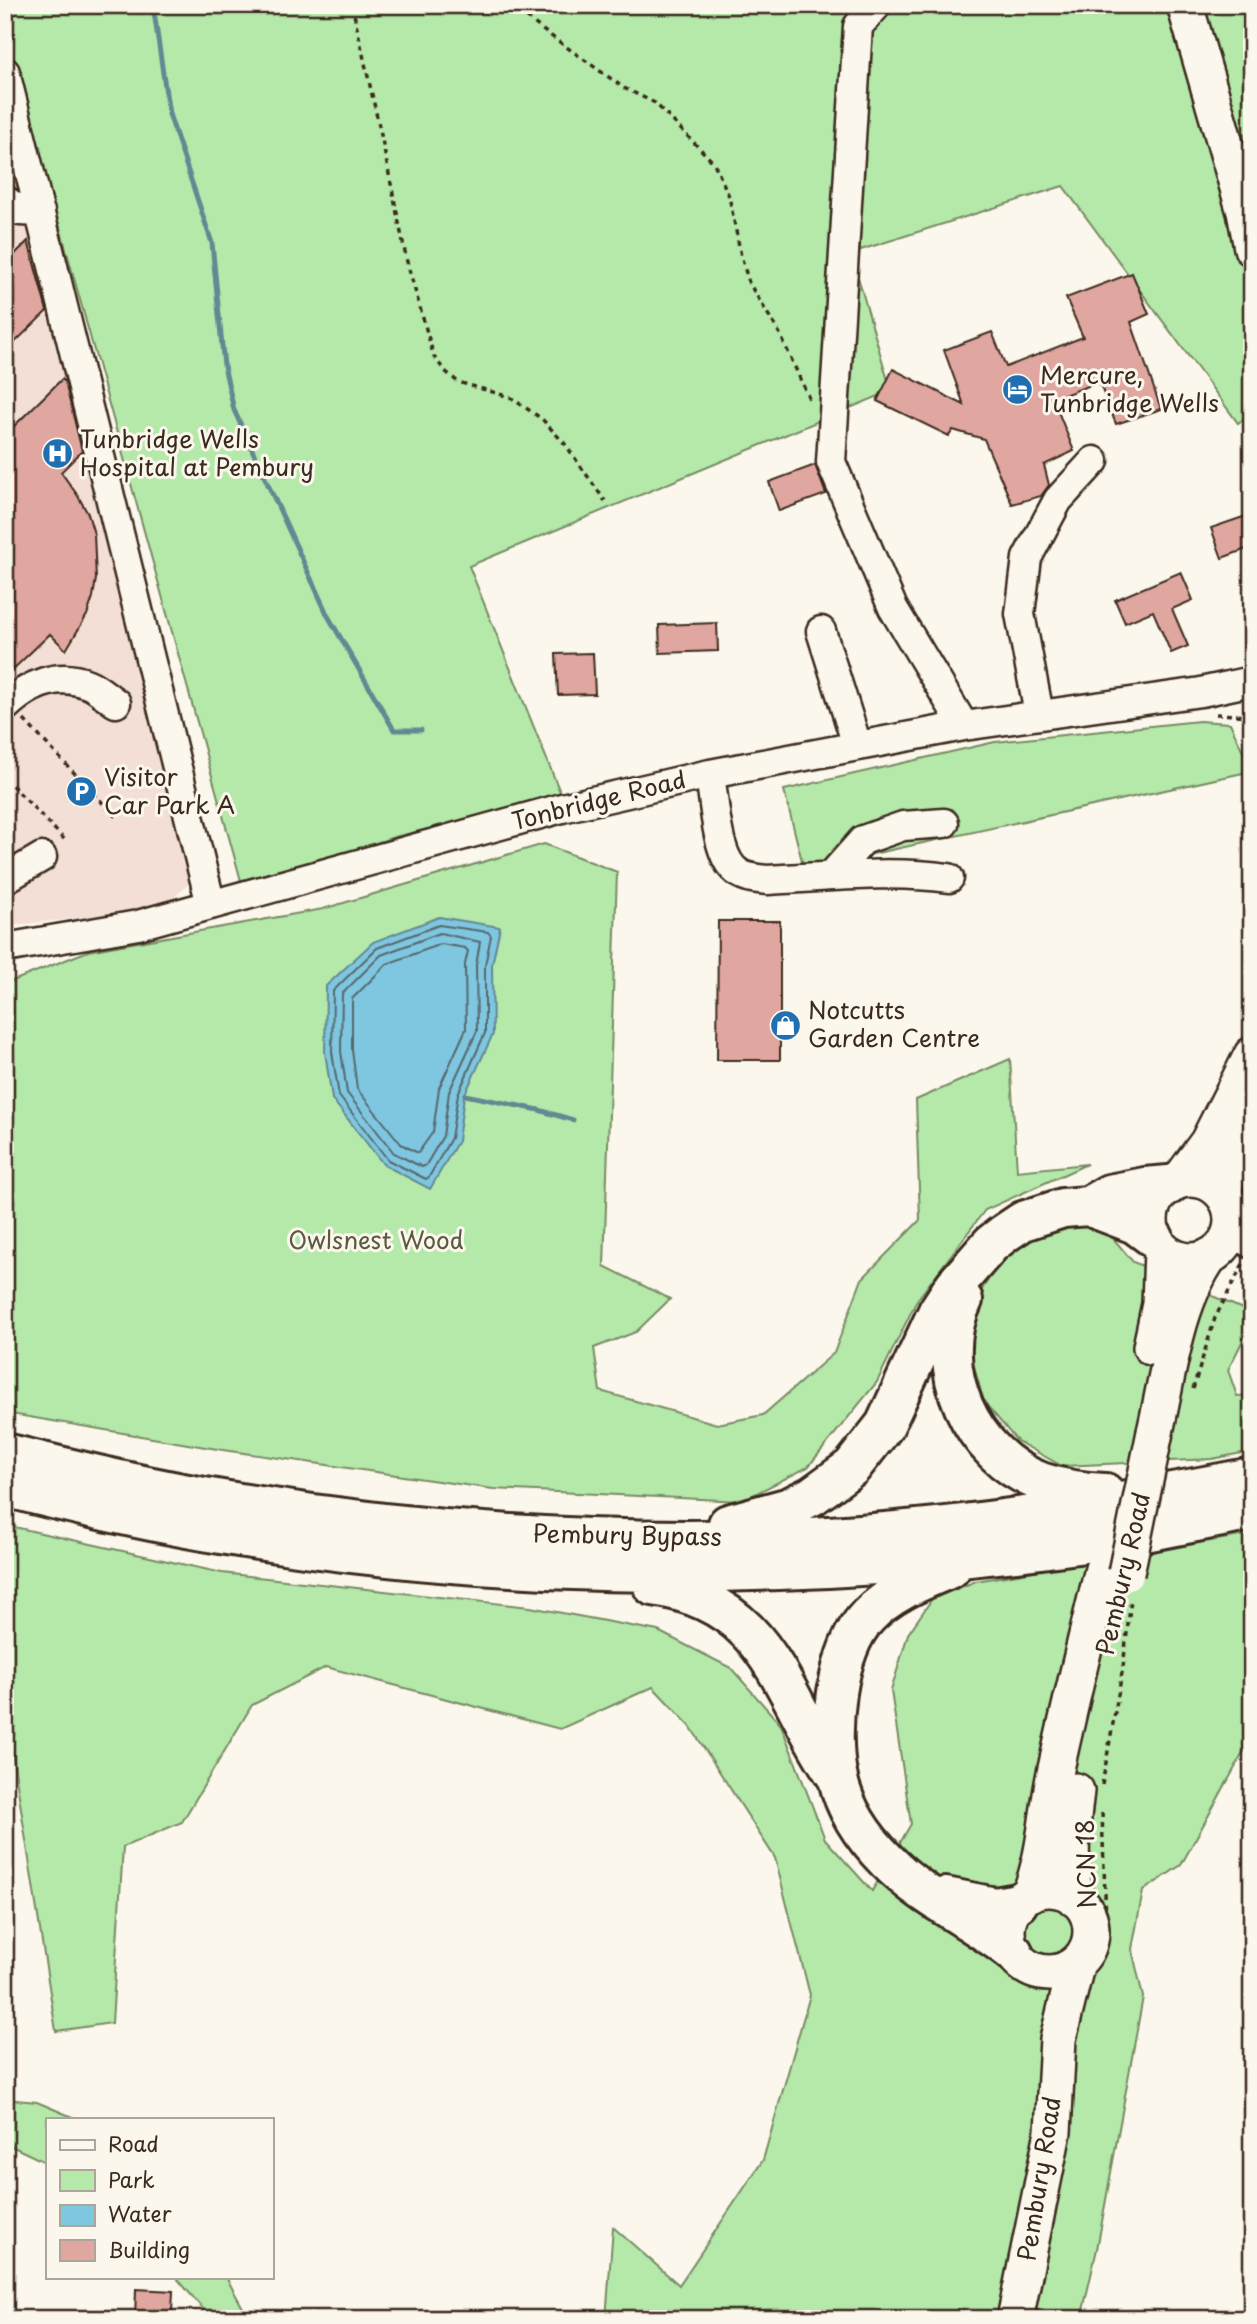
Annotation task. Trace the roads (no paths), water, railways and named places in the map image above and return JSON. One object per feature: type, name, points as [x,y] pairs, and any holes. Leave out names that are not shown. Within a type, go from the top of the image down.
[{"type":"highway","points":[[661,1539],[790,1507],[812,1496],[852,1467],[885,1425],[938,1311],[955,1285],[991,1244],[1023,1221],[1063,1208],[1088,1206],[1109,1195],[1174,1183]]},
{"type":"highway","points":[[1088,1206],[1135,1224],[1158,1244]]},
{"type":"highway","points":[[975,1265],[956,1315],[950,1347],[951,1366],[961,1403],[984,1439],[1008,1461],[1040,1481],[1091,1492],[1169,1493]]},
{"type":"highway","name":"Pembury Bypass","points":[[5,1453],[106,1478],[200,1496],[338,1517],[449,1529],[600,1539],[788,1538],[877,1532],[1068,1510],[1252,1477]]},
{"type":"highway","name":"Pembury Bypass","points":[[5,1487],[94,1509],[216,1534],[446,1563],[597,1571],[781,1570],[880,1565],[1078,1544],[1252,1511]]},
{"type":"highway","points":[[985,1554],[911,1585],[888,1599],[867,1616],[853,1637],[842,1667],[837,1696],[835,1744],[838,1779],[845,1801],[859,1827],[887,1862],[994,1937],[1023,1961]]},
{"type":"highway","points":[[597,1571],[640,1584],[691,1594],[723,1610],[741,1625],[771,1659],[818,1749],[838,1779]]},
{"type":"highway","points":[[929,1894],[995,1907],[1024,1898]]},
{"type":"main road","points":[[1185,5],[1245,212],[1252,248]]},
{"type":"main road","points":[[1174,1183],[1192,1179],[1204,1181],[1224,1195],[1232,1219],[1234,1248],[1198,1261],[1173,1257],[1158,1244],[1150,1224],[1151,1209],[1158,1195],[1174,1183],[1208,1142],[1252,1055]]},
{"type":"main road","points":[[1224,1195],[1225,1177],[1232,1157],[1252,1120]]},
{"type":"main road","name":"Pembury Road","points":[[1076,1899],[1070,1868],[1070,1835],[1077,1785],[1120,1576],[1145,1431],[1160,1304],[1158,1244]]},
{"type":"main road","name":"Pembury Road","points":[[1145,1431],[1196,1276],[1234,1248]]},
{"type":"main road","name":"Pembury Road","points":[[1024,1898],[1039,1872],[1053,1783],[1076,1679],[1120,1576]]},
{"type":"main road","points":[[1054,1889],[1076,1899],[1085,1910],[1090,1923],[1087,1962],[1044,1973],[1023,1961],[1008,1940],[1007,1926],[1011,1914],[1024,1898],[1054,1889]]},
{"type":"main road","name":"Pembury Road","points":[[1023,1961],[1058,2039]]},
{"type":"main road","name":"Pembury Road","points":[[1015,2319],[1053,2132],[1058,2039],[1087,1962]]},
{"type":"street","points":[[877,5],[858,26],[831,462],[893,608],[964,726]]},
{"type":"street","points":[[5,72],[211,905]]},
{"type":"street","points":[[5,200],[20,211],[40,212]]},
{"type":"street","points":[[1039,714],[1020,614],[1027,558],[1059,500],[1094,461]]},
{"type":"street","points":[[821,631],[857,745]]},
{"type":"street","points":[[14,713],[26,688],[44,682],[68,680],[88,684],[116,703]]},
{"type":"street","name":"Tonbridge Road","points":[[1208,703],[1252,681]]},
{"type":"street","name":"Tonbridge Road","points":[[5,948],[138,925],[562,808],[710,774],[857,745],[1039,714],[1252,701]]},
{"type":"street","points":[[710,774],[721,841],[732,867],[752,879],[928,875],[949,878]]},
{"type":"street","points":[[831,877],[863,840],[903,826],[944,822]]},
{"type":"street","points":[[5,879],[42,857]]},
{"type":"water","points":[[439,917],[500,927],[492,965],[493,1034],[464,1096],[458,1141],[430,1189],[384,1165],[332,1099],[325,1052],[326,986],[373,942]]},
{"type":"waterway","points":[[153,5],[169,114],[212,243],[224,366],[234,410],[328,616],[394,730],[421,730]]},
{"type":"waterway","points":[[465,1095],[573,1120]]},
{"type":"place","name":"Mercure, Tunbridge Wells","points":[[1017,390]]},
{"type":"place","name":"Tunbridge Wells Hospital at Pembury","points":[[57,454]]},
{"type":"place","name":"Visitor Car Park A","points":[[81,792]]},
{"type":"place","name":"Notcutts Garden Centre","points":[[785,1025]]},
{"type":"park label","name":"Owlsnest Wood","points":[[376,1241]]}]
